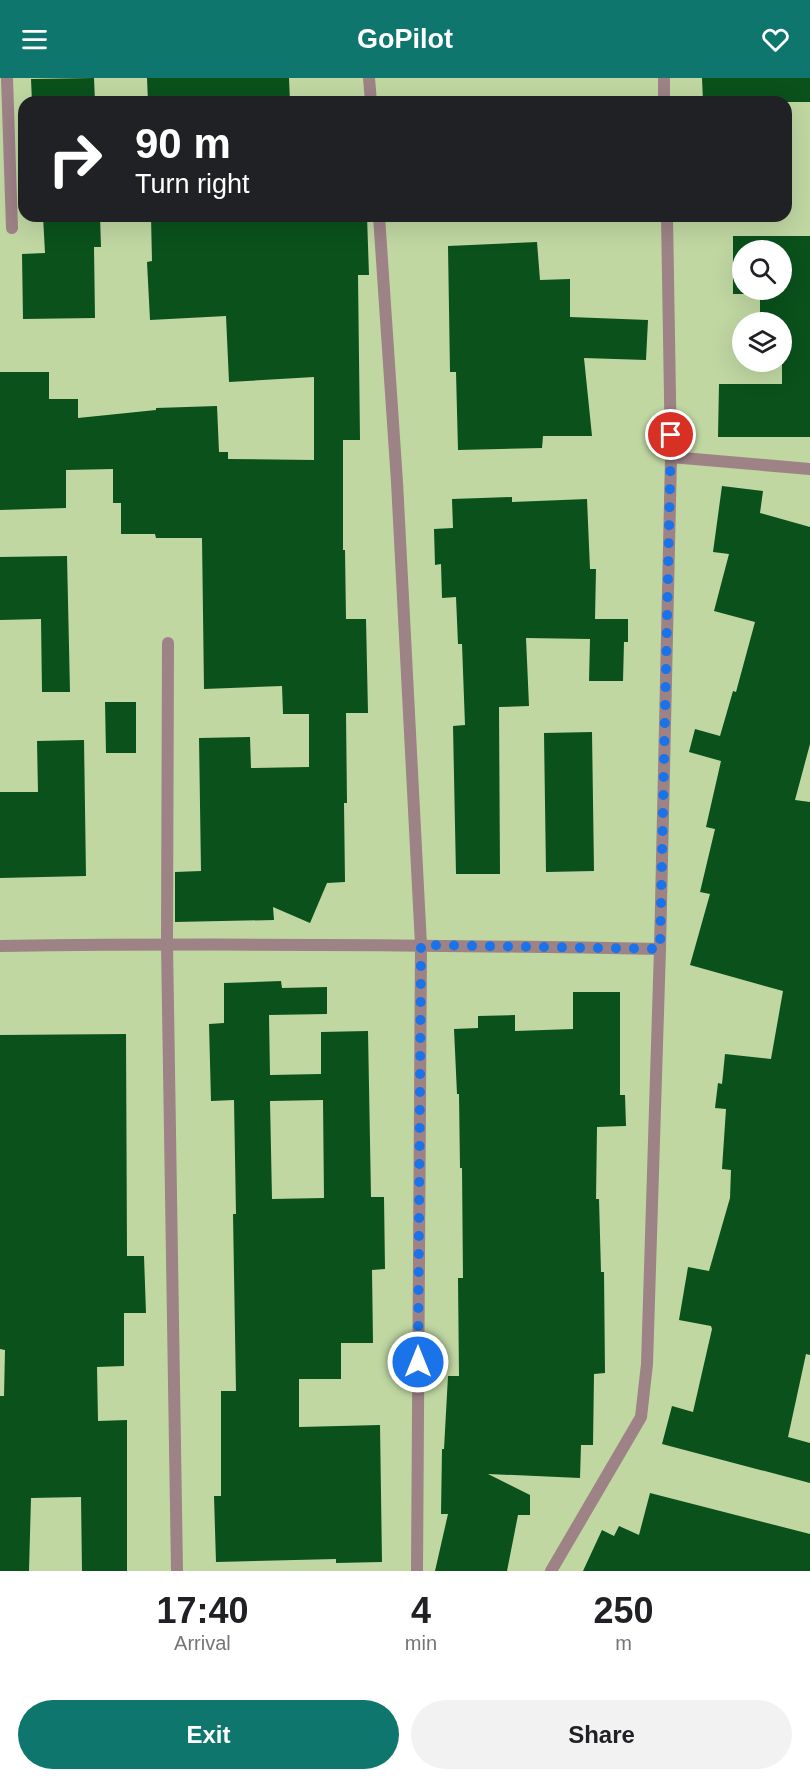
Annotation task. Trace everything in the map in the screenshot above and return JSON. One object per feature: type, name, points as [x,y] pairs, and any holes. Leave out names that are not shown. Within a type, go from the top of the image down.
[{"type":"street","points":[[7,78],[12,228]]},
{"type":"street","points":[[369,78],[370,96]]},
{"type":"street","points":[[664,78],[664,96]]},
{"type":"street","points":[[379,222],[397,482],[421,945],[417,1571]]},
{"type":"street","points":[[551,1571],[641,1417],[647,1364],[660,949],[671,457],[667,222]]},
{"type":"street","points":[[671,457],[810,469]]},
{"type":"street","points":[[168,643],[166,944],[177,1571]]},
{"type":"street","points":[[0,946],[421,945],[660,949]]},
{"type":"building","points":[[94,78],[95,96],[32,96],[31,79]]},
{"type":"building","points":[[147,78],[289,78],[290,96],[148,96]]},
{"type":"building","points":[[702,78],[810,78],[810,102],[792,102],[792,96],[703,96]]},
{"type":"building","points":[[43,222],[100,222],[101,247],[94,247],[95,318],[23,319],[22,254],[45,253]]},
{"type":"building","points":[[151,222],[367,222],[369,275],[358,275],[360,440],[343,440],[343,550],[345,550],[346,619],[366,619],[368,713],[346,713],[345,882],[327,883],[310,923],[273,907],[274,920],[175,922],[175,872],[201,871],[199,738],[250,737],[251,768],[309,767],[309,714],[283,714],[282,686],[204,689],[202,538],[156,538],[155,534],[121,534],[121,503],[113,503],[113,469],[66,470],[66,508],[0,510],[0,372],[49,372],[49,399],[78,399],[78,418],[156,410],[156,408],[217,406],[219,452],[228,452],[228,459],[314,460],[314,377],[229,382],[226,316],[150,320],[147,262],[152,261]]},
{"type":"building","points":[[733,236],[810,236],[810,437],[718,437],[719,384],[782,384],[782,372],[792,372],[792,312],[760,312],[760,300],[792,300],[792,240],[733,240]]},
{"type":"building","points":[[537,242],[540,280],[570,279],[570,317],[648,320],[646,360],[584,358],[592,436],[543,436],[542,448],[458,450],[456,372],[450,372],[448,246]]},
{"type":"building","points":[[722,486],[763,491],[760,513],[810,527],[810,744],[795,800],[810,802],[810,1355],[806,1354],[788,1437],[810,1443],[810,1483],[662,1444],[672,1406],[693,1412],[712,1329],[711,1326],[679,1320],[688,1267],[709,1271],[730,1198],[731,1170],[722,1169],[726,1109],[715,1108],[718,1083],[722,1084],[725,1054],[771,1059],[783,991],[690,965],[710,894],[700,892],[715,829],[706,827],[721,761],[689,752],[695,729],[720,736],[733,691],[736,692],[755,622],[714,611],[729,554],[713,552]]},
{"type":"building","points":[[512,497],[512,502],[587,499],[590,569],[596,569],[595,619],[628,619],[628,642],[624,642],[623,681],[589,681],[590,639],[526,638],[529,706],[499,707],[500,874],[456,874],[453,726],[465,725],[462,644],[458,644],[456,597],[442,598],[441,564],[435,565],[434,529],[453,528],[452,499]]},
{"type":"building","points":[[67,556],[70,692],[42,692],[41,619],[0,620],[0,557]]},
{"type":"building","points":[[105,702],[136,702],[136,753],[106,753]]},
{"type":"building","points":[[592,732],[594,871],[546,872],[544,733]]},
{"type":"building","points":[[84,740],[86,876],[0,878],[0,792],[38,792],[37,741]]},
{"type":"building","points":[[281,981],[282,988],[327,987],[327,1014],[269,1015],[270,1075],[321,1074],[321,1032],[368,1031],[371,1197],[384,1197],[385,1269],[372,1270],[373,1343],[341,1343],[341,1379],[299,1379],[299,1427],[380,1425],[382,1562],[336,1563],[336,1559],[216,1562],[214,1496],[221,1496],[221,1391],[236,1391],[234,1100],[211,1101],[209,1024],[224,1023],[224,983]],"holes":[[[323,1100],[324,1198],[272,1199],[270,1101]]]},
{"type":"building","points":[[573,992],[620,992],[620,1095],[625,1095],[626,1126],[597,1127],[596,1199],[599,1199],[601,1272],[604,1272],[605,1373],[594,1374],[593,1445],[581,1445],[580,1478],[488,1474],[530,1495],[530,1515],[518,1515],[507,1571],[435,1571],[448,1514],[441,1514],[442,1449],[444,1449],[448,1376],[459,1376],[458,1278],[463,1278],[462,1168],[460,1168],[459,1094],[457,1094],[454,1029],[478,1028],[478,1016],[515,1015],[515,1031],[573,1029]]},
{"type":"building","points":[[126,1034],[127,1256],[144,1256],[146,1313],[124,1313],[124,1366],[97,1367],[98,1421],[127,1420],[127,1571],[82,1571],[81,1497],[31,1498],[29,1571],[0,1571],[0,1396],[4,1396],[5,1350],[0,1349],[0,1035]]},
{"type":"building","points":[[650,1493],[810,1534],[810,1571],[583,1571],[602,1530],[614,1536],[619,1526],[639,1535]]},
{"type":"route","points":[[418,1362],[421,945],[660,949],[671,435]]}]
